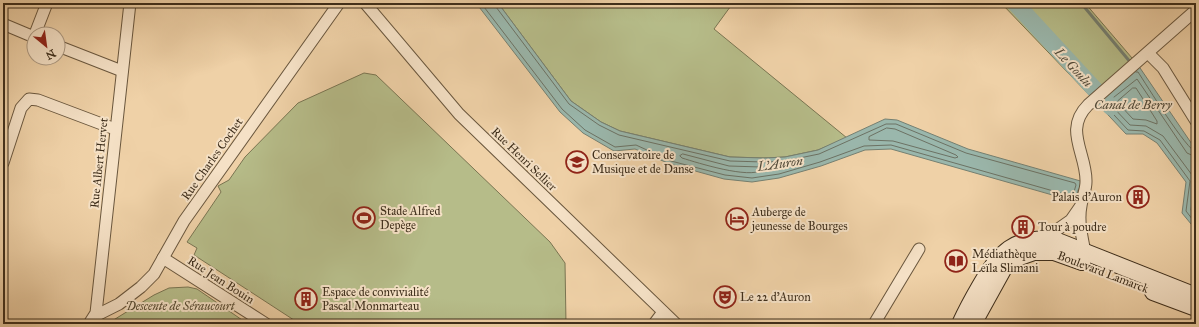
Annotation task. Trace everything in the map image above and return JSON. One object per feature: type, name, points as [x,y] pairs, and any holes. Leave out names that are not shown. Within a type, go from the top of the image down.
[{"type":"main road","name":"Boulevard Lamarck","points":[[960,324],[995,260],[1021,243],[1044,239],[1055,240],[1129,270],[1192,303]]},
{"type":"main road","name":"Boulevard Lamarck","points":[[973,324],[1004,268],[1017,258],[1034,252],[1054,252],[1073,258],[1192,303]]},
{"type":"main road","name":"Boulevard Lamarck","points":[[1129,270],[1196,285]]},
{"type":"street","points":[[38,26],[47,3]]},
{"type":"street","name":"Rue Albert Hervet","points":[[92,320],[130,3]]},
{"type":"street","name":"Rue Charles Cochet","points":[[92,320],[119,304],[141,287],[154,274],[184,221],[339,3]]},
{"type":"street","name":"Rue Henri Sellier","points":[[365,3],[459,114],[676,324]]},
{"type":"street","points":[[1086,252],[1081,230],[1081,205],[1086,182],[1085,169],[1076,138],[1079,115],[1088,105],[1196,10]]},
{"type":"street","points":[[3,24],[26,32]]},
{"type":"street","points":[[66,49],[122,71]]},
{"type":"street","points":[[1148,53],[1163,68],[1196,121]]},
{"type":"street","points":[[3,163],[21,108],[29,99],[38,100],[116,129]]},
{"type":"street","points":[[1044,239],[1071,220],[1081,205]]},
{"type":"street","points":[[874,324],[920,250]]},
{"type":"street","name":"Rue Jean Bouin","points":[[163,258],[266,324]]},
{"type":"street","points":[[1192,303],[1196,318]]},
{"type":"street","points":[[654,324],[663,312]]},
{"type":"green space","points":[[498,3],[733,3],[714,29],[847,138],[818,150],[785,157],[730,157],[620,131],[601,122],[571,101]]},
{"type":"green space","points":[[1001,3],[1085,3],[1138,65],[1095,101]]},
{"type":"green space","name":"Stade Alfred Depège","points":[[364,73],[376,75],[550,242],[565,263],[566,324],[300,324],[194,255],[197,248],[187,242],[221,192],[218,186],[229,180],[245,157],[298,103]]},
{"type":"green space","name":"Descente de Séraucourt","points":[[188,287],[197,289],[248,324],[107,324],[154,295],[169,288]]},
{"type":"water","name":"L'Auron","points":[[476,3],[498,3],[571,101],[601,122],[620,131],[730,157],[764,158],[785,157],[818,150],[885,119],[897,120],[968,149],[1084,182],[1078,190],[1077,202],[891,149],[865,150],[821,166],[779,178],[752,182],[724,179],[670,164],[635,149],[614,151],[583,133],[560,112]]},
{"type":"water","name":"Canal de Berry","points":[[1138,65],[1196,150],[1196,230],[1182,213],[1186,182],[1157,143],[1143,134],[1126,134],[1095,101]]},
{"type":"waterway","name":"Le Goulu","points":[[1015,3],[1111,107]]},
{"type":"waterway","points":[[1081,3],[1131,63]]},
{"type":"place","name":"Conservatoire de Musique et de Danse","points":[[577,162]]},
{"type":"place","name":"Palais d'Auron","points":[[1138,197]]},
{"type":"place","name":"Stade Alfred Depège","points":[[364,218]]},
{"type":"place","name":"Auberge de jeunesse de Bourges","points":[[737,219]]},
{"type":"place","name":"Tour à poudre","points":[[1023,227]]},
{"type":"place","name":"Médiathèque Leïla Slimani","points":[[956,261]]},
{"type":"place","name":"Le 22 d'Auron","points":[[725,297]]},
{"type":"place","name":"Espace de convivialité Pascal Monmarteau","points":[[306,299]]}]
